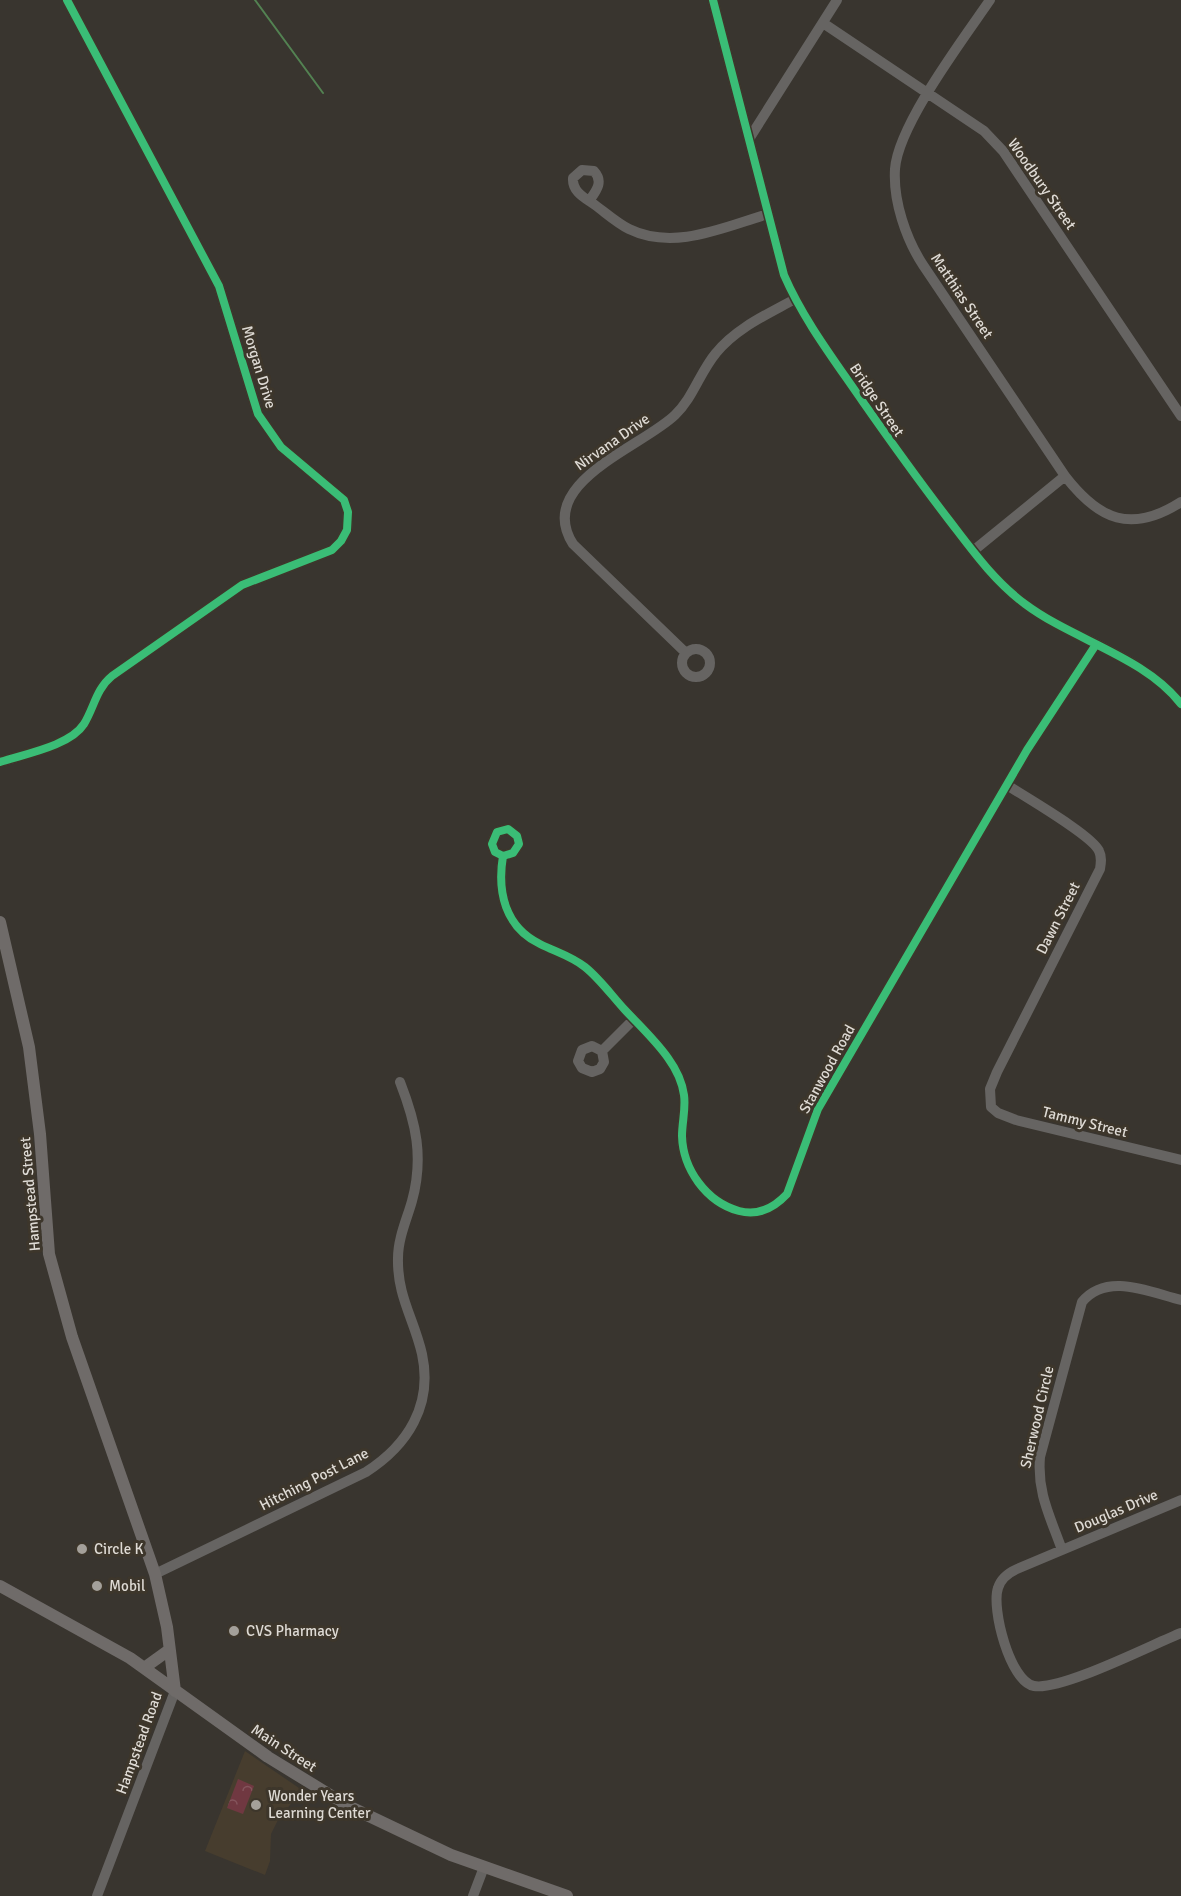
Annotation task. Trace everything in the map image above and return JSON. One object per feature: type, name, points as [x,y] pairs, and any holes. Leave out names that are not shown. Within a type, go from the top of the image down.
[{"type":"main road","name":"Hampstead Street","points":[[0,922],[29,1047],[40,1134],[44,1215],[51,1262],[72,1337],[151,1560]]},
{"type":"main road","name":"Hampstead Road","points":[[151,1560],[175,1691]]},
{"type":"main road","name":"Main Street","points":[[0,1586],[67,1622],[144,1668],[268,1757],[348,1806],[407,1836],[484,1867],[567,1896]]},
{"type":"main road","points":[[144,1668],[169,1650]]},
{"type":"street","name":"Morgan Drive","points":[[0,762],[74,735],[87,719],[99,691],[112,676],[242,585],[332,550],[341,541],[348,524],[346,506],[340,496],[281,447],[258,414],[230,317],[210,265],[67,0]]},
{"type":"street","name":"Bridge Street","points":[[713,0],[784,275],[795,299],[895,449],[973,551],[1000,582],[1024,603],[1095,646],[1147,672],[1179,697]]},
{"type":"street","points":[[749,139],[837,0]]},
{"type":"street","name":"Matthias Street","points":[[990,0],[928,93],[900,148],[895,167],[899,204],[909,240],[918,257],[1065,476],[1093,507],[1116,518],[1145,519],[1181,502]]},
{"type":"street","name":"Woodbury Street","points":[[823,23],[984,131],[1003,151],[1181,416]]},
{"type":"street","points":[[589,201],[631,230],[666,238],[693,236],[768,214]]},
{"type":"street","name":"Nirvana Drive","points":[[686,653],[573,544],[565,525],[566,507],[580,482],[676,414],[721,347],[744,329],[795,299]]},
{"type":"street","points":[[973,551],[1065,476]]},
{"type":"street","name":"Stanwood Road","points":[[503,856],[501,894],[512,921],[535,942],[580,963],[667,1057],[681,1081],[685,1098],[683,1147],[695,1178],[712,1196],[731,1209],[752,1212],[772,1208],[787,1194],[793,1184],[802,1148],[818,1109],[1006,785],[1057,702],[1095,646]]},
{"type":"street","name":"Dawn Street","points":[[989,1102],[990,1089],[997,1072],[1100,869],[1102,860],[1099,850],[1086,837],[1006,785]]},
{"type":"street","points":[[602,1051],[634,1020]]},
{"type":"street","name":"Hitching Post Lane","points":[[155,1574],[366,1472],[396,1450],[413,1427],[421,1405],[424,1372],[422,1354],[400,1292],[398,1255],[418,1173],[419,1144],[413,1116],[400,1082]]},
{"type":"street","name":"Tammy Street","points":[[989,1102],[998,1113],[1016,1120],[1181,1160]]},
{"type":"street","name":"Sherwood Circle","points":[[1062,1550],[1040,1493],[1038,1475],[1040,1457],[1082,1302],[1096,1289],[1115,1285],[1181,1300]]},
{"type":"street","name":"Douglas Drive","points":[[1062,1550],[1181,1500]]},
{"type":"street","points":[[1062,1550],[1009,1573],[997,1590],[997,1606],[1008,1652],[1019,1678],[1026,1684],[1045,1686],[1063,1682],[1181,1633]]},
{"type":"street","name":"Hampstead Road","points":[[97,1896],[175,1691]]},
{"type":"street","points":[[473,1896],[484,1867]]},
{"type":"shaded area","name":"Wonder Years Learning Center","points":[[245,1751],[302,1790],[278,1820],[271,1834],[270,1861],[265,1875],[205,1851]]},
{"type":"green space","points":[[238,1779],[254,1786],[243,1814],[227,1808]]},
{"type":"waterway","points":[[255,0],[323,93]]},
{"type":"cycle path","points":[[0,762],[58,744],[77,732],[84,724],[99,693],[112,676],[242,585],[332,550],[347,530],[348,512],[344,500],[281,447],[258,414],[219,286],[67,0]]},
{"type":"cycle path","points":[[713,0],[784,275],[820,340],[927,491],[993,575],[1014,595],[1044,617],[1148,674],[1181,704]]},
{"type":"cycle path","points":[[503,856],[513,853],[519,844],[517,836],[508,829],[497,832],[492,844],[495,852],[503,856],[501,869],[503,895],[511,918],[519,928],[528,937],[585,967],[601,982],[674,1066],[684,1095],[683,1148],[698,1182],[716,1200],[727,1207],[746,1212],[765,1210],[787,1194],[818,1109],[1027,750],[1095,646]]},
{"type":"place","name":"Circle K","points":[[82,1549]]},
{"type":"place","name":"Mobil","points":[[97,1586]]},
{"type":"place","name":"CVS Pharmacy","points":[[234,1631]]},
{"type":"place","name":"Wonder Years Learning Center","points":[[256,1805]]}]
